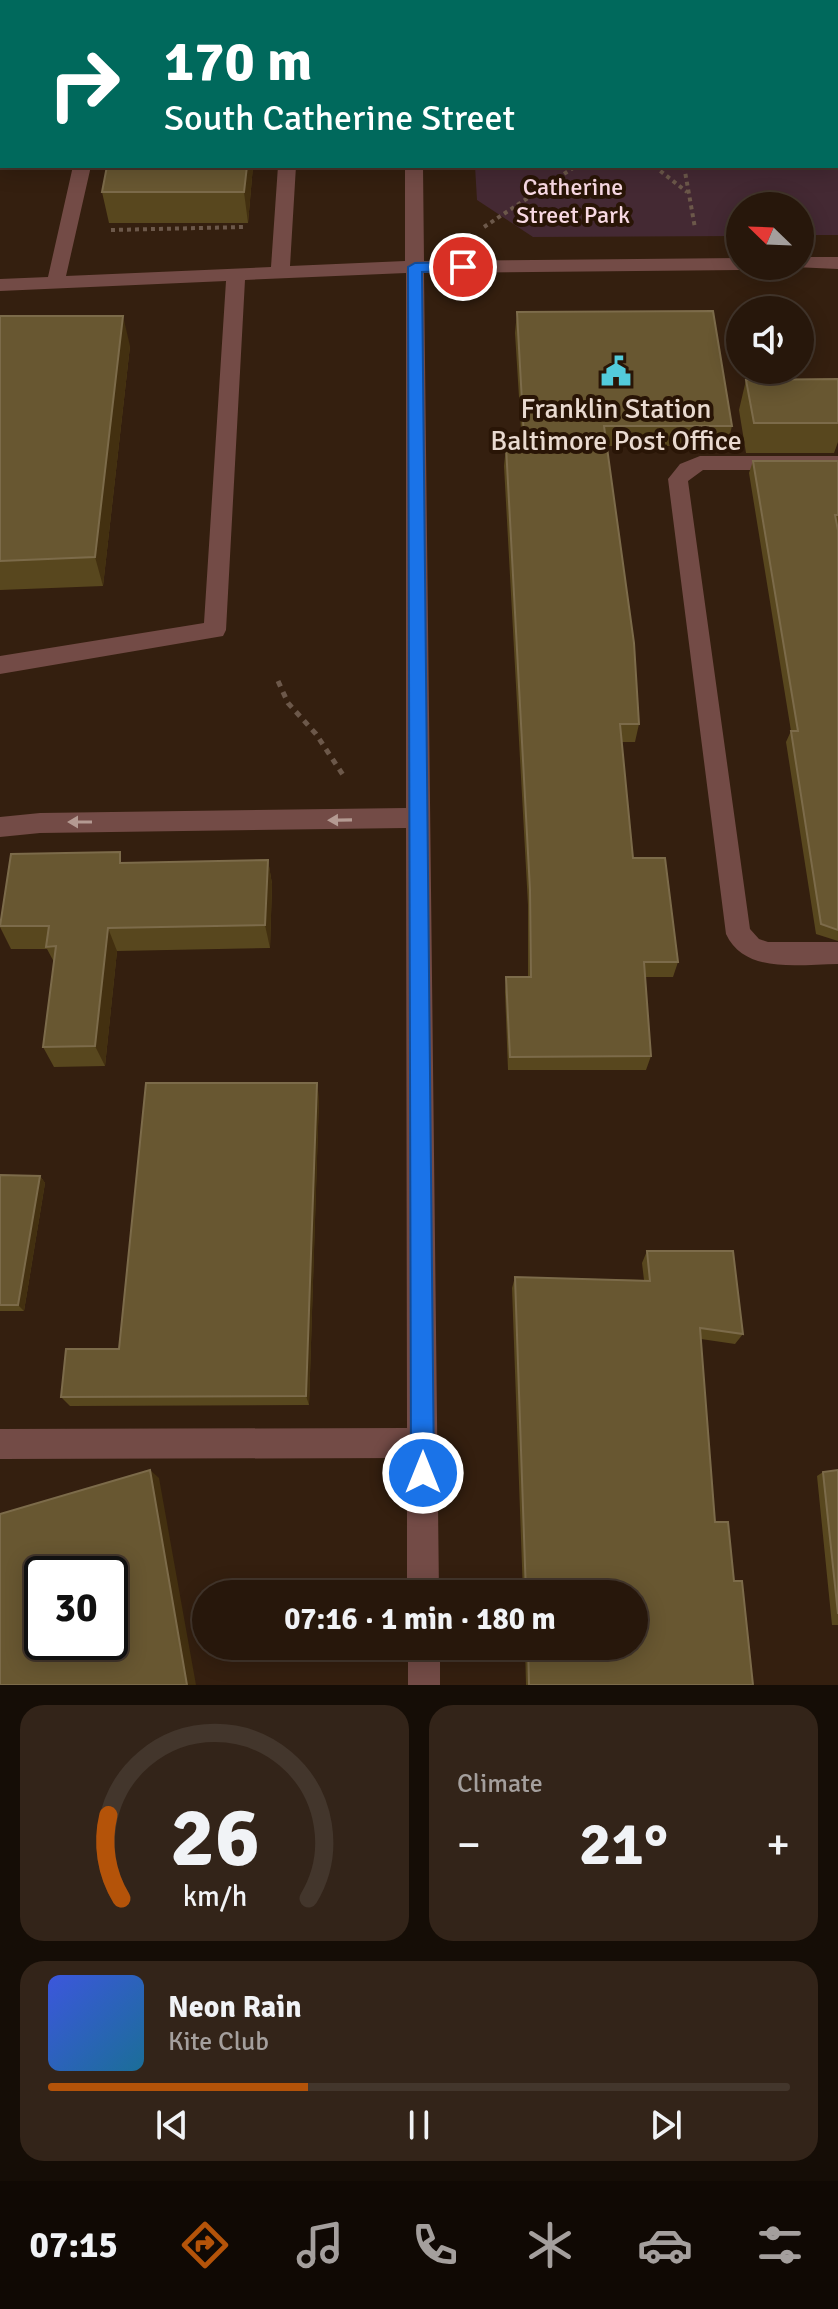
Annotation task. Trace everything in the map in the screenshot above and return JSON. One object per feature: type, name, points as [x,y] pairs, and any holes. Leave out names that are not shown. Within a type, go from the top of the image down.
[{"type":"street","points":[[55,285],[82,168]]},
{"type":"street","points":[[280,274],[287,168]]},
{"type":"street","points":[[414,168],[423,1580]]},
{"type":"street","points":[[814,263],[838,263]]},
{"type":"street","points":[[0,285],[415,267],[726,264]]},
{"type":"street","points":[[0,665],[215,630],[236,276]]},
{"type":"street","points":[[838,463],[700,463],[687,469],[678,479],[738,934],[751,948],[768,953],[838,953]]},
{"type":"street","points":[[0,827],[40,823],[418,818]]},
{"type":"street","points":[[0,1444],[422,1443]]},
{"type":"street","points":[[424,1660],[424,1685]]},
{"type":"path","points":[[476,232],[573,168]]},
{"type":"path","points":[[656,168],[689,194]]},
{"type":"path","points":[[684,168],[697,241]]},
{"type":"path","points":[[111,230],[257,227]]},
{"type":"path","points":[[278,681],[288,703],[316,734],[350,786]]},
{"type":"green space","name":"Catherine Street Park","points":[[475,168],[838,168],[838,235],[814,235],[814,192],[726,192],[726,236],[533,237],[477,200]]},
{"type":"building","points":[[107,168],[247,168],[244,192],[102,192]]},
{"type":"building","points":[[713,311],[732,426],[604,426],[634,643],[639,724],[620,724],[633,858],[665,858],[678,962],[644,962],[651,1056],[510,1057],[506,977],[531,977],[530,890],[506,446],[523,445],[524,438],[517,312]]},
{"type":"building","points":[[0,316],[123,316],[95,557],[0,561]]},
{"type":"building","points":[[814,379],[838,379],[838,423],[754,423],[747,384],[814,384]]},
{"type":"building","points":[[753,461],[838,461],[838,515],[835,515],[838,530],[838,930],[821,924],[791,731],[798,731]]},
{"type":"building","points":[[120,852],[120,863],[268,860],[265,925],[108,928],[95,1046],[43,1047],[56,946],[46,947],[49,926],[0,926],[11,854]]},
{"type":"building","points":[[146,1083],[317,1083],[306,1396],[61,1397],[66,1349],[119,1349]]},
{"type":"building","points":[[0,1175],[40,1176],[18,1305],[0,1305]]},
{"type":"building","points":[[647,1251],[733,1251],[743,1334],[700,1328],[715,1522],[728,1522],[734,1581],[742,1581],[753,1685],[529,1685],[528,1660],[648,1660],[648,1580],[526,1580],[515,1277],[650,1281]]},
{"type":"building","points":[[150,1470],[187,1685],[0,1685],[0,1514]]},
{"type":"building","points":[[838,1470],[838,1614],[823,1472]]},
{"type":"place","name":"Franklin Station Baltimore Post Office","points":[[616,371]]},
{"type":"route","points":[[423,1473],[415,267],[463,267]]}]
